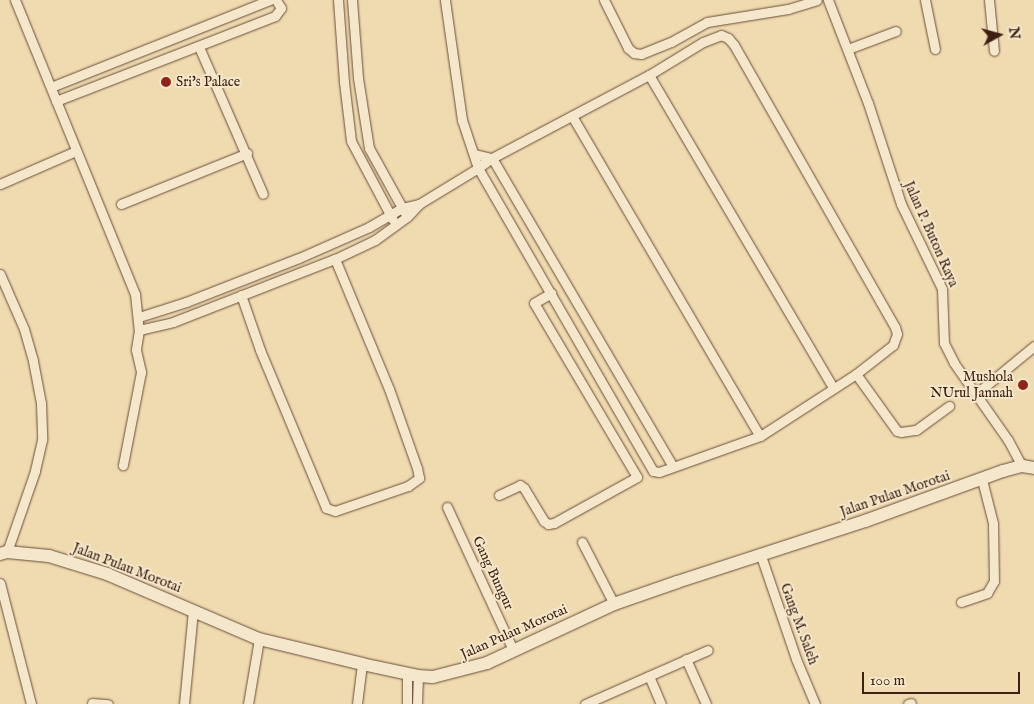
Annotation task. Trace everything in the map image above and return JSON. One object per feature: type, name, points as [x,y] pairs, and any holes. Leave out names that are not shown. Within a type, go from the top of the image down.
[{"type":"street","points":[[15,0],[135,294],[139,317],[136,350],[141,372],[123,465]]},
{"type":"street","points":[[50,87],[270,0]]},
{"type":"street","points":[[56,101],[275,16],[280,8],[276,0]]},
{"type":"street","points":[[338,0],[344,82],[351,141],[395,225]]},
{"type":"street","points":[[352,0],[358,78],[369,148],[407,218]]},
{"type":"street","points":[[445,0],[462,120],[478,168],[653,471]]},
{"type":"street","points":[[604,0],[628,48],[638,54],[648,52],[671,42],[706,22],[788,9],[817,0]]},
{"type":"street","name":"Jalan P. Buton Raya","points":[[828,0],[848,49],[901,204],[942,289],[944,343],[954,363],[1028,467]]},
{"type":"street","points":[[925,0],[935,49]]},
{"type":"street","points":[[989,0],[994,50]]},
{"type":"street","points":[[848,49],[896,31]]},
{"type":"street","points":[[139,330],[173,322],[335,259],[375,240],[407,218],[420,204],[492,158],[649,75],[712,38],[721,35],[728,38],[734,45],[896,327],[896,339],[893,345],[856,374],[833,387],[760,436],[659,472],[653,471],[637,477],[554,524],[548,524],[544,521],[524,488],[520,485],[499,495]]},
{"type":"street","points":[[199,47],[247,153],[263,194]]},
{"type":"street","points":[[649,75],[833,387]]},
{"type":"street","points":[[572,116],[760,436]]},
{"type":"street","points":[[0,184],[76,151]]},
{"type":"street","points":[[121,204],[247,153]]},
{"type":"street","points":[[474,154],[492,158],[673,466]]},
{"type":"street","points":[[139,317],[186,302],[299,258],[402,208],[420,204]]},
{"type":"street","points":[[241,295],[260,350],[326,508],[335,511],[408,486],[419,478],[417,468],[389,390],[335,259]]},
{"type":"street","points":[[0,274],[24,329],[33,361],[41,403],[42,440],[35,471],[3,553]]},
{"type":"street","points":[[551,293],[534,303],[637,477]]},
{"type":"street","points":[[977,393],[1034,346]]},
{"type":"street","points":[[856,374],[901,432],[916,430],[949,406]]},
{"type":"street","name":"Jalan Pulau Morotai","points":[[3,553],[49,556],[106,574],[259,639],[362,664],[413,675],[434,677],[460,672],[487,663],[614,604],[760,553],[865,521],[1003,471],[1028,467]]},
{"type":"street","points":[[961,602],[986,593],[994,581],[993,523],[982,480]]},
{"type":"street","name":"Gang Bungur","points":[[447,507],[513,650]]},
{"type":"street","points":[[582,542],[614,604]]},
{"type":"street","name":"Gang M. Saleh","points":[[760,553],[796,659],[815,704]]},
{"type":"street","points":[[0,583],[31,704]]},
{"type":"street","points":[[184,704],[193,610]]},
{"type":"street","points":[[248,704],[259,639]]},
{"type":"street","points":[[586,704],[708,650]]},
{"type":"street","points":[[686,659],[706,704]]},
{"type":"street","points":[[358,704],[362,664]]},
{"type":"street","points":[[408,704],[413,675]]},
{"type":"street","points":[[413,675],[417,704]]},
{"type":"street","points":[[649,676],[662,704]]},
{"type":"street","points":[[608,694],[612,704]]},
{"type":"street","points":[[92,703],[108,704]]},
{"type":"place","name":"Sri's Palace","points":[[166,82]]},
{"type":"place","name":"Mushola NUrul Jannah","points":[[1023,385]]}]
